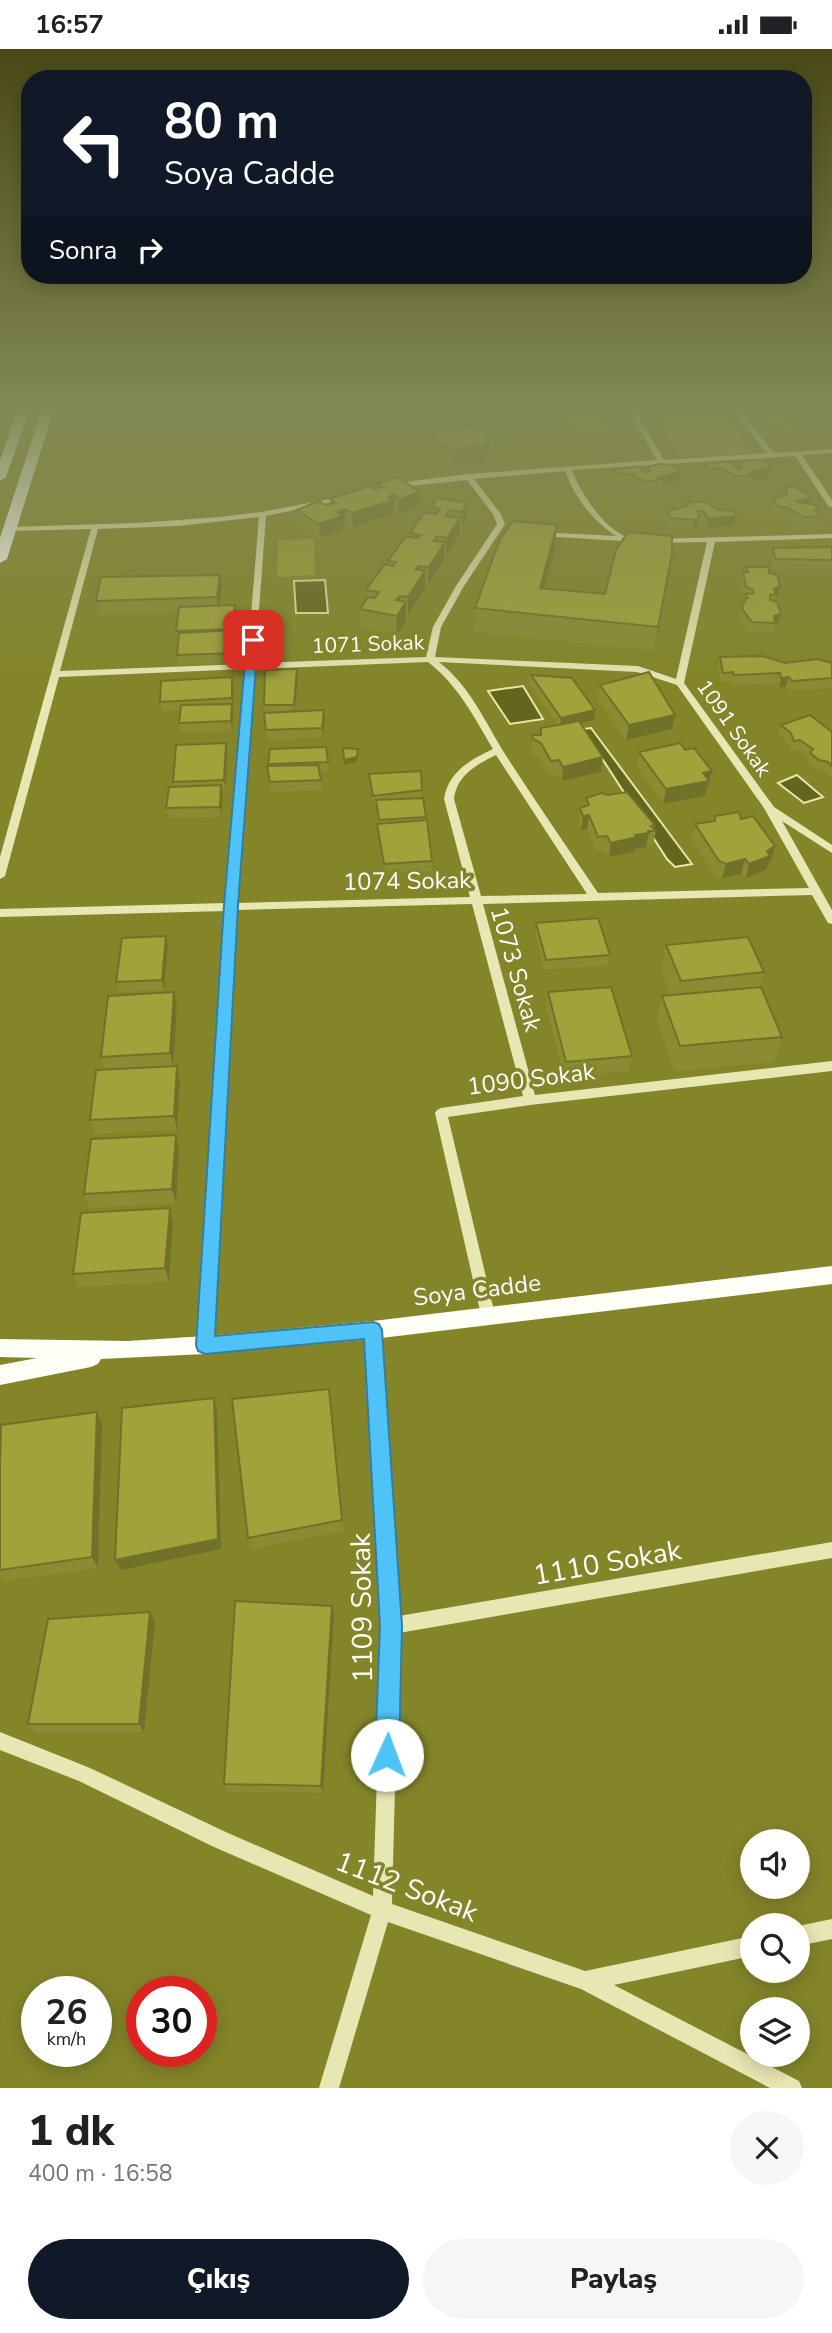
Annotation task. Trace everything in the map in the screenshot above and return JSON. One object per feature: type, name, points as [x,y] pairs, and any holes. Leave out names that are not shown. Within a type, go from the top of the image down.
[{"type":"highway","points":[[0,559],[19,501]]},
{"type":"main road","name":"Soya Cadde","points":[[0,1348],[128,1350],[205,1345],[373,1330],[832,1275]]},
{"type":"main road","name":"Soya Cadde","points":[[0,1375],[128,1350]]},
{"type":"street","points":[[10,529],[262,517],[327,501]]},
{"type":"street","points":[[487,501],[501,524],[460,586],[437,627],[430,659],[443,668],[464,692],[498,750],[595,897]]},
{"type":"street","points":[[585,501],[598,520],[625,539]]},
{"type":"street","points":[[205,1345],[231,905],[262,517]]},
{"type":"street","points":[[0,876],[95,527]]},
{"type":"street","points":[[495,532],[507,533]]},
{"type":"street","points":[[530,533],[625,539],[711,540],[832,536]]},
{"type":"street","name":"1091 Sokak","points":[[711,540],[680,683],[769,807],[815,891],[831,914]]},
{"type":"street","name":"1071 Sokak","points":[[55,674],[430,659],[510,661],[638,670],[680,683]]},
{"type":"street","name":"1073 Sokak","points":[[498,750],[472,763],[449,788],[449,799],[530,1100]]},
{"type":"street","points":[[769,807],[832,850]]},
{"type":"street","name":"1074 Sokak","points":[[0,913],[815,891]]},
{"type":"street","name":"1090 Sokak","points":[[488,1315],[442,1113],[530,1100],[832,1066]]},
{"type":"street","name":"1109 Sokak","points":[[328,2088],[382,1910],[391,1626],[373,1330]]},
{"type":"street","name":"1110 Sokak","points":[[391,1626],[832,1550]]},
{"type":"street","name":"1112 Sokak","points":[[0,1741],[85,1774],[221,1840],[382,1910],[584,1981],[792,2088]]},
{"type":"street","points":[[810,1934],[832,1929]]},
{"type":"street","points":[[584,1981],[740,1948]]},
{"type":"shaded area","points":[[314,539],[315,575],[277,577],[278,540]]},
{"type":"shaded area","points":[[325,580],[328,613],[296,613],[294,581]]},
{"type":"shaded area","points":[[523,686],[543,719],[510,724],[488,691]]},
{"type":"shaded area","points":[[591,728],[692,864],[675,867],[667,859],[583,729]]},
{"type":"shaded area","points":[[797,775],[823,797],[804,803],[778,783]]},
{"type":"building","points":[[319,501],[325,505],[335,503],[333,501],[391,501],[352,513],[345,509],[337,512],[342,516],[319,524],[297,510]]},
{"type":"building","points":[[435,501],[467,503],[462,512],[449,510],[446,516],[460,518],[447,538],[437,536],[434,541],[445,542],[429,567],[419,566],[416,569],[425,571],[408,597],[400,596],[396,600],[406,602],[397,616],[360,609],[368,597],[375,598],[379,592],[366,590],[385,564],[393,566],[396,562],[388,561],[406,536],[416,538],[421,535],[410,533],[424,513],[436,514],[440,509],[431,507]]},
{"type":"building","points":[[775,501],[816,505],[819,509],[815,510],[820,516],[804,517],[778,506]]},
{"type":"building","points":[[690,502],[707,502],[717,510],[735,511],[736,516],[709,519],[703,511],[698,511],[699,517],[695,520],[671,518],[667,511],[687,506],[686,503],[691,504]]},
{"type":"building","points":[[513,521],[557,525],[540,588],[605,594],[616,550],[628,532],[672,536],[672,554],[658,627],[475,608],[500,539]]},
{"type":"building","points":[[832,547],[832,560],[775,559],[773,548]]},
{"type":"building","points":[[746,567],[769,567],[769,573],[777,575],[780,586],[774,589],[776,594],[770,595],[770,600],[777,602],[781,614],[774,616],[775,623],[752,622],[743,610],[742,603],[748,598],[745,594],[754,593],[746,587],[743,572],[748,572]]},
{"type":"building","points":[[220,575],[217,597],[96,601],[101,577]]},
{"type":"building","points":[[235,605],[234,629],[176,631],[179,607]]},
{"type":"building","points":[[238,630],[237,653],[177,655],[179,633]]},
{"type":"building","points":[[762,656],[785,663],[818,659],[832,663],[832,678],[792,681],[789,677],[781,678],[780,673],[723,673],[720,657]]},
{"type":"building","points":[[297,669],[294,705],[264,705],[265,670]]},
{"type":"building","points":[[649,672],[675,715],[629,725],[600,685]]},
{"type":"building","points":[[531,675],[572,678],[595,710],[561,718]]},
{"type":"building","points":[[232,677],[232,698],[160,702],[161,681]]},
{"type":"building","points":[[232,704],[231,721],[179,723],[181,705]]},
{"type":"building","points":[[324,710],[322,728],[266,730],[264,713]]},
{"type":"building","points":[[810,715],[832,732],[832,766],[810,753],[813,749],[800,740],[794,741],[791,733],[781,725]]},
{"type":"building","points":[[579,721],[603,757],[563,767],[559,760],[551,761],[541,743],[533,739],[532,735],[541,735],[541,728]]},
{"type":"building","points":[[226,743],[224,780],[173,782],[176,745]]},
{"type":"building","points":[[680,743],[685,750],[694,748],[712,771],[703,773],[709,781],[666,789],[639,752]]},
{"type":"building","points":[[326,747],[328,762],[268,764],[270,749]]},
{"type":"building","points":[[343,748],[358,749],[357,757],[344,760]]},
{"type":"building","points":[[318,765],[321,780],[270,782],[267,766]]},
{"type":"building","points":[[421,771],[422,790],[373,796],[369,774]]},
{"type":"building","points":[[221,785],[220,807],[166,808],[169,787]]},
{"type":"building","points":[[627,792],[655,825],[651,826],[656,831],[611,843],[607,836],[598,837],[589,815],[583,816],[580,808],[589,805],[586,798],[602,793],[608,795]]},
{"type":"building","points":[[423,798],[426,817],[379,820],[376,800]]},
{"type":"building","points":[[739,812],[741,819],[753,816],[775,846],[767,851],[770,856],[749,864],[745,859],[726,864],[719,861],[695,824],[715,821],[715,816]]},
{"type":"building","points":[[427,820],[432,861],[384,864],[377,824]]},
{"type":"building","points":[[598,918],[610,955],[546,960],[536,923]]},
{"type":"building","points":[[166,936],[162,980],[116,982],[122,938]]},
{"type":"building","points":[[748,937],[764,972],[681,981],[666,945]]},
{"type":"building","points":[[611,987],[632,1056],[566,1062],[548,992]]},
{"type":"building","points":[[761,987],[782,1037],[680,1046],[662,996]]},
{"type":"building","points":[[174,992],[170,1053],[101,1057],[108,996]]},
{"type":"building","points":[[177,1066],[174,1116],[90,1120],[96,1070]]},
{"type":"building","points":[[176,1135],[172,1189],[84,1194],[91,1139]]},
{"type":"building","points":[[170,1208],[165,1268],[73,1274],[81,1213]]},
{"type":"building","points":[[329,1389],[342,1520],[248,1538],[232,1399]]},
{"type":"building","points":[[214,1398],[218,1539],[115,1560],[122,1408]]},
{"type":"building","points":[[97,1412],[92,1557],[0,1570],[1,1425]]},
{"type":"building","points":[[235,1601],[332,1606],[321,1786],[224,1784]]},
{"type":"building","points":[[150,1612],[139,1724],[28,1724],[48,1619]]},
{"type":"route","points":[[253,640],[231,905],[205,1345],[373,1330],[391,1626],[387,1755]]}]
